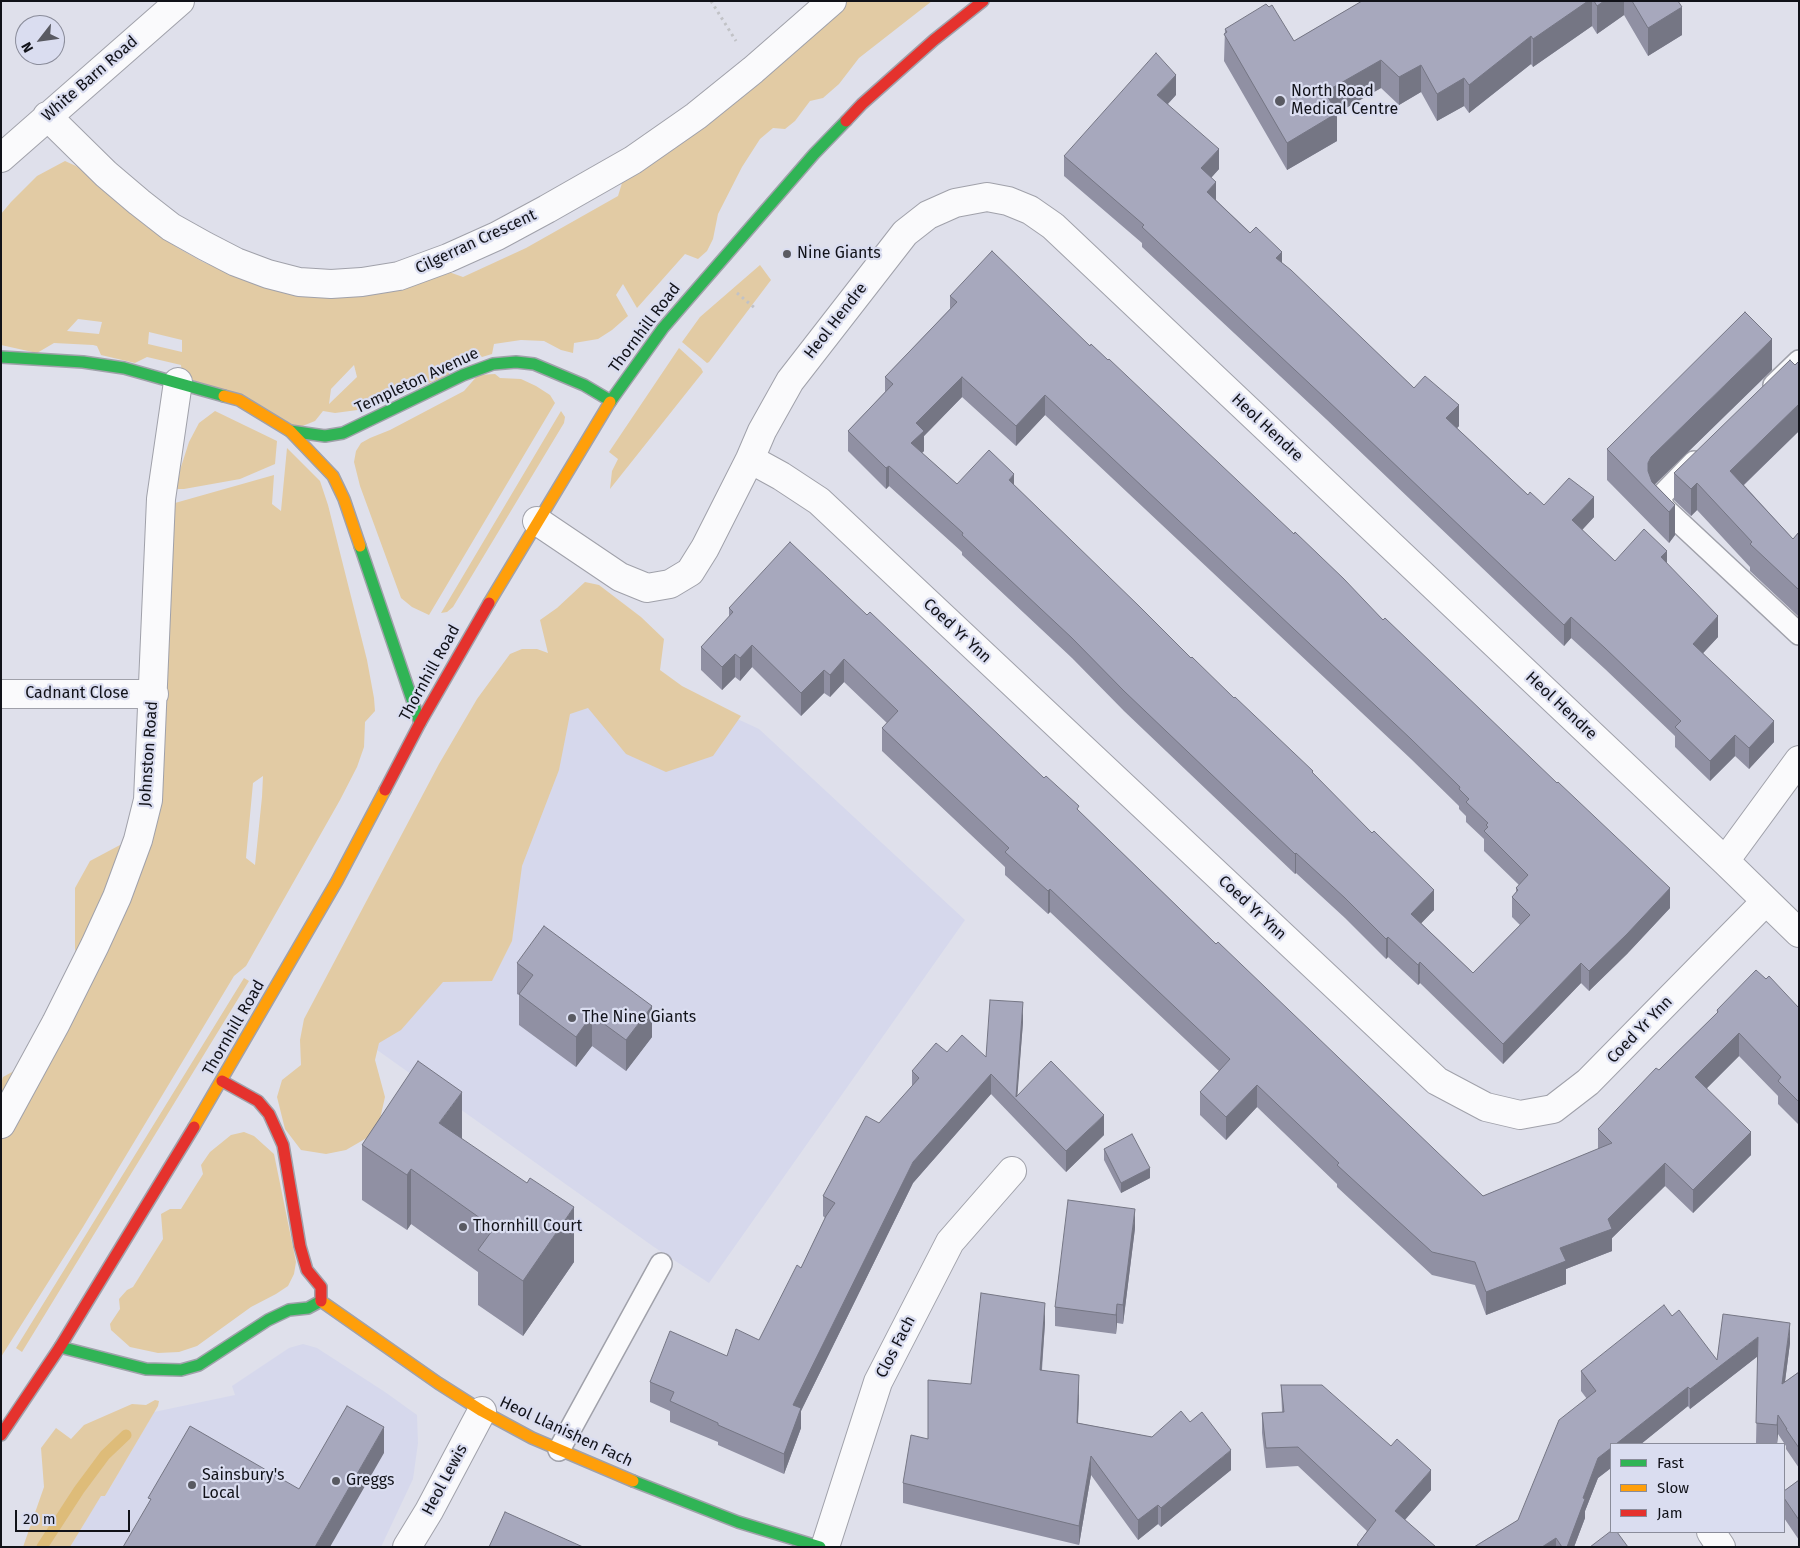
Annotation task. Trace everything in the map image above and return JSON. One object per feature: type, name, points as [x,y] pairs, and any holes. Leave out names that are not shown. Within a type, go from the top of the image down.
[{"type":"street","name":"White Barn Road","points":[[1,158],[180,1]]},
{"type":"street","name":"Cilgerran Crescent","points":[[47,116],[106,174],[138,202],[171,227],[205,246],[244,265],[268,274],[299,282],[331,284],[362,282],[399,276],[497,236],[633,160],[703,110],[753,70],[832,1]]},
{"type":"street","name":"Thornhill Road","points":[[1,1435],[60,1347],[222,1081],[337,881],[420,723],[481,616],[611,401],[663,328],[814,154],[898,72],[983,1]]},
{"type":"street","name":"Heol Hendre","points":[[538,521],[620,577],[647,588],[670,584],[690,572],[705,548],[762,431],[790,381],[905,233],[928,215],[955,203],[987,196],[1008,201],[1030,210],[1053,226],[1799,933]]},
{"type":"street","name":"Templeton Avenue","points":[[1,356],[83,362],[124,368],[178,382],[239,400],[290,432],[333,476],[344,499],[420,723]]},
{"type":"street","name":"Templeton Avenue","points":[[290,432],[325,436],[343,433],[463,375],[493,364],[516,362],[534,364],[584,385],[611,401]]},
{"type":"street","name":"Johnston Road","points":[[1,1124],[95,945],[117,897],[138,840],[148,800],[161,499],[178,382]]},
{"type":"street","name":"Coed Yr Ynn","points":[[750,459],[781,476],[819,501],[1437,1081],[1486,1107],[1520,1115],[1553,1109],[1588,1082],[1766,901]]},
{"type":"street","name":"Cadnant Close","points":[[1,694],[154,694]]},
{"type":"street","points":[[1725,861],[1799,760]]},
{"type":"street","points":[[60,1347],[146,1369],[181,1370],[199,1365],[268,1320],[289,1310],[308,1308],[321,1301],[321,1287],[307,1270],[300,1246],[283,1144],[269,1114],[258,1102],[222,1081]]},
{"type":"street","name":"Clos Fach","points":[[825,1547],[878,1382],[950,1242],[1012,1171]]},
{"type":"street","name":"Heol Llanishen Fach","points":[[321,1301],[390,1350],[482,1411],[559,1450],[738,1522],[820,1547]]},
{"type":"street","name":"Heol Lewis","points":[[406,1547],[429,1511],[482,1411]]},
{"type":"street","points":[[1712,1533],[1721,1547]]},
{"type":"lane","points":[[1757,401],[1799,360]]},
{"type":"lane","points":[[1708,449],[1660,497],[1664,508],[1799,634]]},
{"type":"lane","points":[[559,1450],[661,1264]]},
{"type":"path","points":[[711,1],[737,44]]},
{"type":"path","points":[[733,289],[756,309]]},
{"type":"shaded area","points":[[815,1],[932,1],[859,58],[839,84],[823,98],[810,101],[795,121],[785,129],[773,128],[760,139],[742,167],[718,214],[713,239],[707,251],[698,259],[685,254],[637,308],[623,284],[616,295],[628,316],[598,339],[574,343],[573,353],[561,350],[544,341],[521,340],[494,344],[492,354],[482,357],[477,352],[449,366],[449,375],[365,409],[335,413],[323,411],[315,421],[290,431],[182,374],[181,365],[147,357],[135,363],[101,355],[97,346],[93,345],[54,343],[37,353],[1,345],[1,214],[37,176],[65,161],[88,175],[146,226],[178,248],[203,262],[281,292],[318,296],[446,271],[463,277],[526,248],[618,196],[622,183],[621,175],[703,121],[721,115],[723,106]],"holes":[[[78,319],[102,322],[99,334],[67,331]],[[149,332],[182,340],[182,352],[148,344]],[[354,365],[357,377],[329,404],[331,389]]]},
{"type":"shaded area","points":[[760,265],[771,280],[707,363],[682,342],[700,317]]},
{"type":"shaded area","points":[[679,348],[703,372],[610,489],[612,471],[618,459],[609,452]]},
{"type":"shaded area","points":[[495,374],[500,378],[521,379],[536,386],[550,395],[555,403],[429,615],[412,607],[401,598],[360,486],[354,462],[356,451],[361,443],[370,438],[390,430],[464,391],[478,375]]},
{"type":"shaded area","points":[[215,411],[277,441],[275,464],[240,479],[177,489],[180,470],[189,442],[199,423]]},
{"type":"shaded area","points":[[561,411],[565,417],[564,423],[453,607],[447,612],[441,613]]},
{"type":"shaded area","points":[[287,448],[320,481],[328,505],[367,660],[374,698],[375,711],[365,722],[364,747],[357,767],[340,800],[246,966],[234,976],[83,1227],[1,1357],[1,1084],[3,1077],[25,1065],[86,989],[75,949],[75,888],[90,861],[120,845],[150,843],[175,503],[274,475],[272,504],[281,511]],"holes":[[[263,776],[255,865],[246,858],[253,783]]]},
{"type":"shaded area","points":[[585,582],[599,585],[641,617],[664,639],[660,670],[682,686],[741,716],[713,756],[666,772],[626,754],[588,708],[570,714],[559,770],[522,866],[512,941],[492,981],[443,982],[401,1030],[379,1043],[375,1060],[385,1097],[377,1132],[346,1150],[326,1154],[301,1150],[285,1129],[277,1097],[282,1080],[301,1065],[300,1040],[304,1019],[439,764],[477,699],[510,654],[522,649],[537,649],[548,653],[540,620],[557,608]]},
{"type":"shaded area","points":[[568,669],[660,683],[759,729],[965,920],[709,1283],[654,1247],[342,1025]]},
{"type":"shaded area","points":[[244,978],[249,981],[22,1352],[16,1348]]},
{"type":"shaded area","points":[[244,1132],[254,1136],[274,1154],[296,1262],[294,1274],[288,1286],[251,1307],[197,1346],[179,1352],[158,1353],[130,1347],[111,1330],[110,1324],[120,1309],[119,1299],[127,1290],[133,1287],[163,1239],[161,1214],[170,1209],[181,1209],[203,1174],[201,1165],[210,1152],[231,1135]]},
{"type":"shaded area","points":[[303,1344],[317,1348],[417,1415],[418,1443],[413,1479],[381,1547],[70,1547],[101,1495],[105,1496],[154,1412],[235,1395],[232,1386],[289,1348]]},
{"type":"shaded area","points":[[155,1400],[159,1401],[158,1406],[105,1496],[101,1496],[70,1547],[23,1547],[44,1487],[41,1448],[56,1428],[71,1439],[84,1425],[132,1404],[146,1405]]},
{"type":"building","points":[[1362,1],[1588,1],[1533,39],[1531,36],[1469,85],[1464,78],[1437,94],[1421,65],[1399,77],[1381,60],[1325,92],[1337,113],[1287,143],[1224,34],[1227,32],[1225,29],[1266,4],[1269,7],[1272,5],[1294,41]]},
{"type":"building","points":[[1594,1],[1604,1],[1597,6]]},
{"type":"building","points":[[1632,1],[1678,1],[1682,7],[1648,28]]},
{"type":"building","points":[[1156,53],[1176,75],[1157,95],[1219,149],[1201,168],[1216,182],[1207,192],[1250,233],[1256,227],[1282,252],[1276,258],[1291,270],[1414,388],[1425,376],[1459,405],[1446,418],[1528,495],[1530,492],[1544,505],[1569,478],[1594,497],[1572,520],[1615,561],[1644,529],[1667,551],[1661,557],[1718,616],[1693,644],[1774,721],[1749,748],[1735,735],[1710,761],[1675,727],[1681,721],[1605,648],[1571,617],[1564,625],[1142,227],[1144,225],[1064,156]]},
{"type":"building","points":[[992,251],[1090,346],[1091,344],[1109,359],[1294,534],[1295,532],[1383,620],[1385,618],[1670,888],[1589,971],[1581,963],[1503,1044],[1420,962],[1418,965],[1388,937],[1386,939],[1345,898],[1295,854],[1124,691],[1072,638],[962,535],[963,533],[889,466],[886,468],[848,431],[893,384],[885,377],[957,302],[950,296]],"holes":[[[962,377],[1016,426],[1045,395],[1460,787],[1459,789],[1469,799],[1466,802],[1488,823],[1486,825],[1488,827],[1484,831],[1528,875],[1516,888],[1518,890],[1512,897],[1530,915],[1473,973],[1411,914],[1434,890],[1374,831],[1372,833],[1313,771],[1191,658],[1009,480],[1014,474],[989,450],[957,484],[911,443],[924,431],[916,423]]]},
{"type":"building","points":[[1745,312],[1772,339],[1651,457],[1648,463],[1648,471],[1652,482],[1675,505],[1669,512],[1607,449]]},
{"type":"building","points":[[1790,360],[1795,365],[1799,361],[1799,404],[1730,471],[1793,539],[1799,532],[1799,590],[1750,544],[1752,542],[1697,483],[1691,489],[1674,473]]},
{"type":"building","points":[[790,542],[867,615],[870,612],[1044,778],[1046,776],[1079,806],[1077,809],[1216,944],[1218,942],[1483,1196],[1612,1143],[1598,1129],[1656,1068],[1659,1070],[1718,1012],[1717,1010],[1756,970],[1766,979],[1769,976],[1799,1008],[1799,1102],[1778,1081],[1781,1077],[1739,1033],[1695,1077],[1751,1132],[1693,1190],[1665,1163],[1608,1219],[1612,1229],[1560,1248],[1566,1261],[1486,1292],[1475,1262],[1432,1252],[1337,1165],[1339,1163],[1257,1085],[1226,1117],[1200,1092],[1230,1059],[1050,889],[1048,891],[1005,852],[1009,848],[882,728],[898,711],[844,659],[830,675],[824,670],[801,693],[752,645],[740,658],[735,654],[722,667],[701,647],[733,612],[729,608]]},
{"type":"building","points":[[544,926],[652,1006],[626,1040],[592,1015],[576,1037],[519,994],[533,975],[517,963]]},
{"type":"building","points":[[990,1000],[1023,1002],[1016,1097],[1051,1061],[1104,1115],[1066,1151],[991,1074],[913,1162],[793,1405],[801,1408],[784,1454],[718,1425],[718,1423],[670,1401],[674,1392],[650,1382],[670,1331],[727,1356],[736,1329],[759,1340],[797,1265],[801,1268],[826,1216],[835,1203],[823,1196],[866,1116],[879,1123],[919,1078],[912,1071],[936,1043],[947,1052],[962,1035],[986,1057]]},
{"type":"building","points":[[418,1061],[462,1092],[439,1123],[527,1183],[530,1178],[574,1207],[523,1281],[478,1250],[494,1228],[411,1169],[407,1175],[362,1145]]},
{"type":"building","points":[[1132,1134],[1150,1168],[1121,1183],[1104,1149]]},
{"type":"building","points":[[1068,1200],[1135,1209],[1123,1305],[1117,1304],[1116,1315],[1055,1307]]},
{"type":"building","points":[[981,1293],[1045,1303],[1040,1370],[1079,1375],[1077,1423],[1152,1437],[1181,1411],[1190,1422],[1202,1412],[1231,1450],[1161,1508],[1158,1505],[1138,1520],[1091,1456],[1079,1526],[903,1483],[911,1435],[928,1439],[928,1380],[971,1384]]},
{"type":"building","points":[[1664,1305],[1672,1316],[1679,1310],[1717,1360],[1723,1314],[1790,1323],[1782,1384],[1799,1372],[1799,1448],[1778,1415],[1777,1425],[1756,1423],[1758,1337],[1690,1389],[1688,1387],[1617,1443],[1610,1443],[1610,1449],[1598,1458],[1567,1547],[1562,1547],[1556,1538],[1542,1547],[1474,1547],[1518,1520],[1559,1420],[1596,1391],[1581,1371]]},
{"type":"building","points":[[1281,1385],[1322,1385],[1391,1446],[1397,1439],[1431,1470],[1395,1511],[1436,1547],[1360,1547],[1357,1545],[1376,1520],[1298,1447],[1266,1448],[1262,1413],[1284,1412]]},
{"type":"building","points":[[347,1406],[384,1427],[315,1547],[123,1547],[151,1499],[148,1498],[190,1426],[299,1489]]},
{"type":"building","points":[[1799,1480],[1799,1520],[1785,1499],[1785,1490]]},
{"type":"building","points":[[505,1512],[583,1547],[489,1547]]},
{"type":"building","points":[[1610,1532],[1618,1533],[1628,1547],[1590,1547]]},
{"type":"waterway","points":[[42,1547],[79,1490],[105,1455],[126,1435]]},
{"type":"traffic: fast","points":[[610,402],[663,328],[814,154],[846,121]]},
{"type":"traffic: fast","points":[[1,357],[83,362],[124,368],[224,396]]},
{"type":"traffic: fast","points":[[290,431],[325,436],[343,433],[463,375],[493,364],[516,362],[534,364],[584,385],[611,401]]},
{"type":"traffic: fast","points":[[360,546],[420,723]]},
{"type":"traffic: fast","points":[[60,1347],[146,1369],[181,1370],[199,1365],[268,1320],[289,1310],[308,1308],[321,1301]]},
{"type":"traffic: fast","points":[[633,1481],[738,1522],[820,1547]]},
{"type":"traffic: slow","points":[[224,396],[239,400],[290,431],[333,476],[344,499],[360,546]]},
{"type":"traffic: slow","points":[[489,603],[610,402]]},
{"type":"traffic: slow","points":[[194,1127],[337,881],[385,790]]},
{"type":"traffic: slow","points":[[321,1301],[438,1383],[482,1411],[532,1438],[633,1481]]},
{"type":"traffic: jam","points":[[846,121],[862,104],[934,40],[983,1]]},
{"type":"traffic: jam","points":[[385,790],[420,723],[489,603]]},
{"type":"traffic: jam","points":[[222,1081],[258,1101],[269,1114],[283,1145],[300,1246],[307,1270],[321,1287],[321,1301]]},
{"type":"traffic: jam","points":[[1,1435],[60,1347],[194,1127]]},
{"type":"place","name":"North Road Medical Centre","points":[[1280,101]]},
{"type":"place","name":"Nine Giants","points":[[787,254]]},
{"type":"place","name":"The Nine Giants","points":[[572,1018]]},
{"type":"place","name":"Thornhill Court","points":[[463,1227]]},
{"type":"place","name":"Greggs","points":[[336,1481]]},
{"type":"place","name":"Sainsbury's Local","points":[[192,1485]]}]
